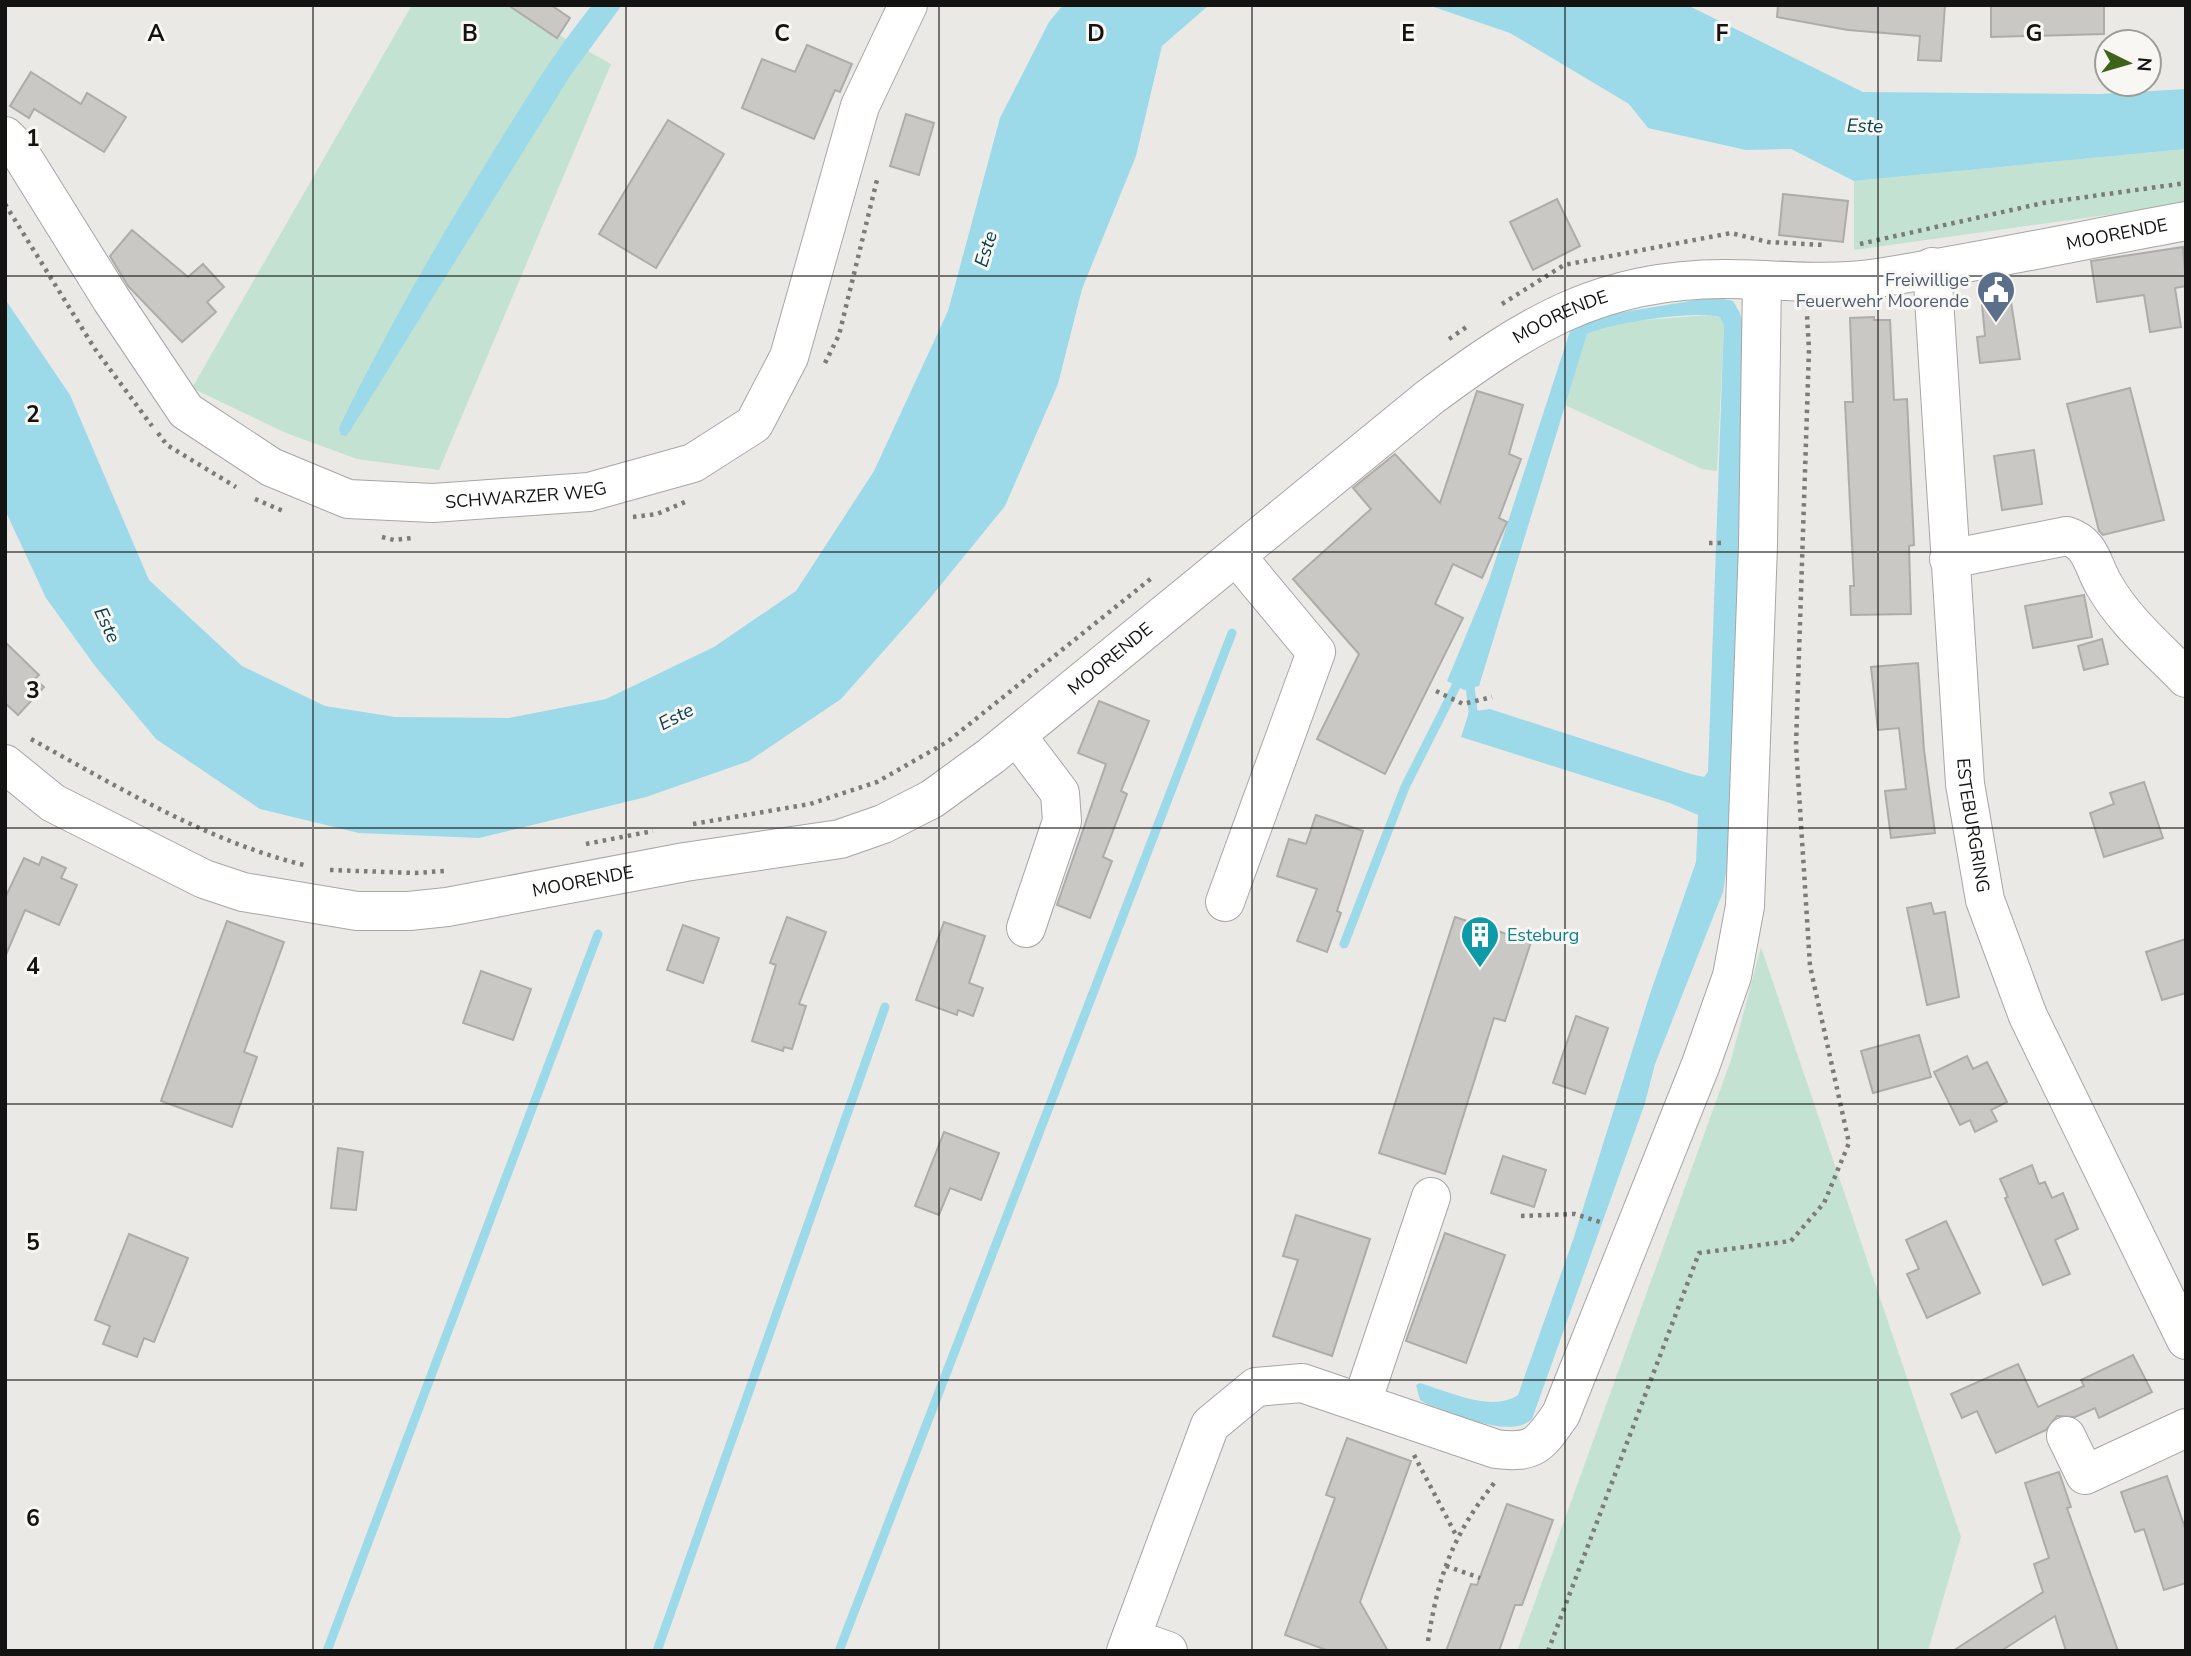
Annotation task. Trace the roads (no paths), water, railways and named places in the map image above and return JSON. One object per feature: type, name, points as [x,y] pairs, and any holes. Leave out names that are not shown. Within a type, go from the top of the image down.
[{"type":"street","name":"SCHWARZER WEG","points":[[5,136],[17,148],[111,299],[186,411],[271,467],[348,499],[433,503],[589,492],[693,463],[754,424],[789,356],[860,106],[908,5]]},
{"type":"street","name":"MOORENDE","points":[[12,754],[53,803],[204,879],[287,902],[357,911],[409,911],[685,862],[840,839],[883,824],[932,799],[1017,736],[1430,397],[1498,347],[1539,322],[1592,300],[1633,289],[1708,280],[1813,283],[1846,281],[2186,221]]},
{"type":"street","name":"ESTEBURGRING","points":[[1932,267],[1965,784],[1985,900],[2028,1016],[2186,1340]]},
{"type":"street","points":[[1168,1651],[1128,1644],[1210,1425],[1256,1388],[1302,1383],[1496,1449],[1520,1452],[1542,1441],[1561,1414],[1701,1064],[1732,976],[1745,906],[1758,545],[1762,280]]},
{"type":"street","points":[[1949,559],[2067,536],[2078,540],[2088,549],[2103,584],[2129,622],[2186,678]]},
{"type":"street","points":[[1225,902],[1316,652],[1237,557]]},
{"type":"street","points":[[1017,736],[1060,793],[1062,808],[1062,821],[1026,928]]},
{"type":"street","points":[[1362,1402],[1431,1197]]},
{"type":"street","points":[[2066,1436],[2085,1475],[2186,1428]]},
{"type":"water","points":[[592,5],[622,5],[570,76],[350,431],[346,436],[341,435],[339,428],[432,253],[528,96]]},
{"type":"water","name":"Este","points":[[1063,5],[1209,5],[1162,46],[1136,156],[1082,289],[1058,384],[1005,506],[926,603],[841,699],[749,761],[646,797],[479,838],[359,833],[260,809],[156,739],[95,666],[46,598],[5,510],[5,299],[70,395],[149,580],[242,666],[325,706],[395,717],[509,718],[606,699],[714,647],[796,591],[874,471],[948,311],[1000,118],[1049,22]]},
{"type":"water","name":"Este","points":[[1428,5],[1687,5],[1863,92],[2093,94],[2093,98],[2163,98],[2163,90],[2186,89],[2186,149],[1854,181],[1791,149],[1746,150],[1648,128],[1629,104],[1510,33]]},
{"type":"water","points":[[1714,297],[1733,301],[1740,313],[1750,354],[1727,866],[1723,892],[1655,1064],[1645,1103],[1532,1419],[1522,1425],[1496,1426],[1429,1405],[1420,1400],[1416,1385],[1420,1383],[1483,1401],[1496,1402],[1518,1395],[1574,1237],[1650,994],[1696,862],[1698,815],[1670,803],[1461,737],[1469,712],[1490,709],[1691,774],[1704,777],[1708,772],[1724,326],[1720,317],[1692,315],[1653,319],[1587,334],[1479,686],[1464,690],[1447,681],[1489,580],[1570,331],[1600,316]]},
{"type":"waterway","points":[[839,1651],[1232,633]]},
{"type":"waterway","points":[[1344,944],[1405,787],[1461,676]]},
{"type":"waterway","points":[[1469,678],[1474,720]]},
{"type":"waterway","points":[[327,1651],[598,934]]},
{"type":"waterway","points":[[657,1651],[885,1007]]},
{"type":"place","name":"Freiwillige Feuerwehr Moorende","points":[[1996,324]]},
{"type":"place","name":"Esteburg","points":[[1480,969]]}]
